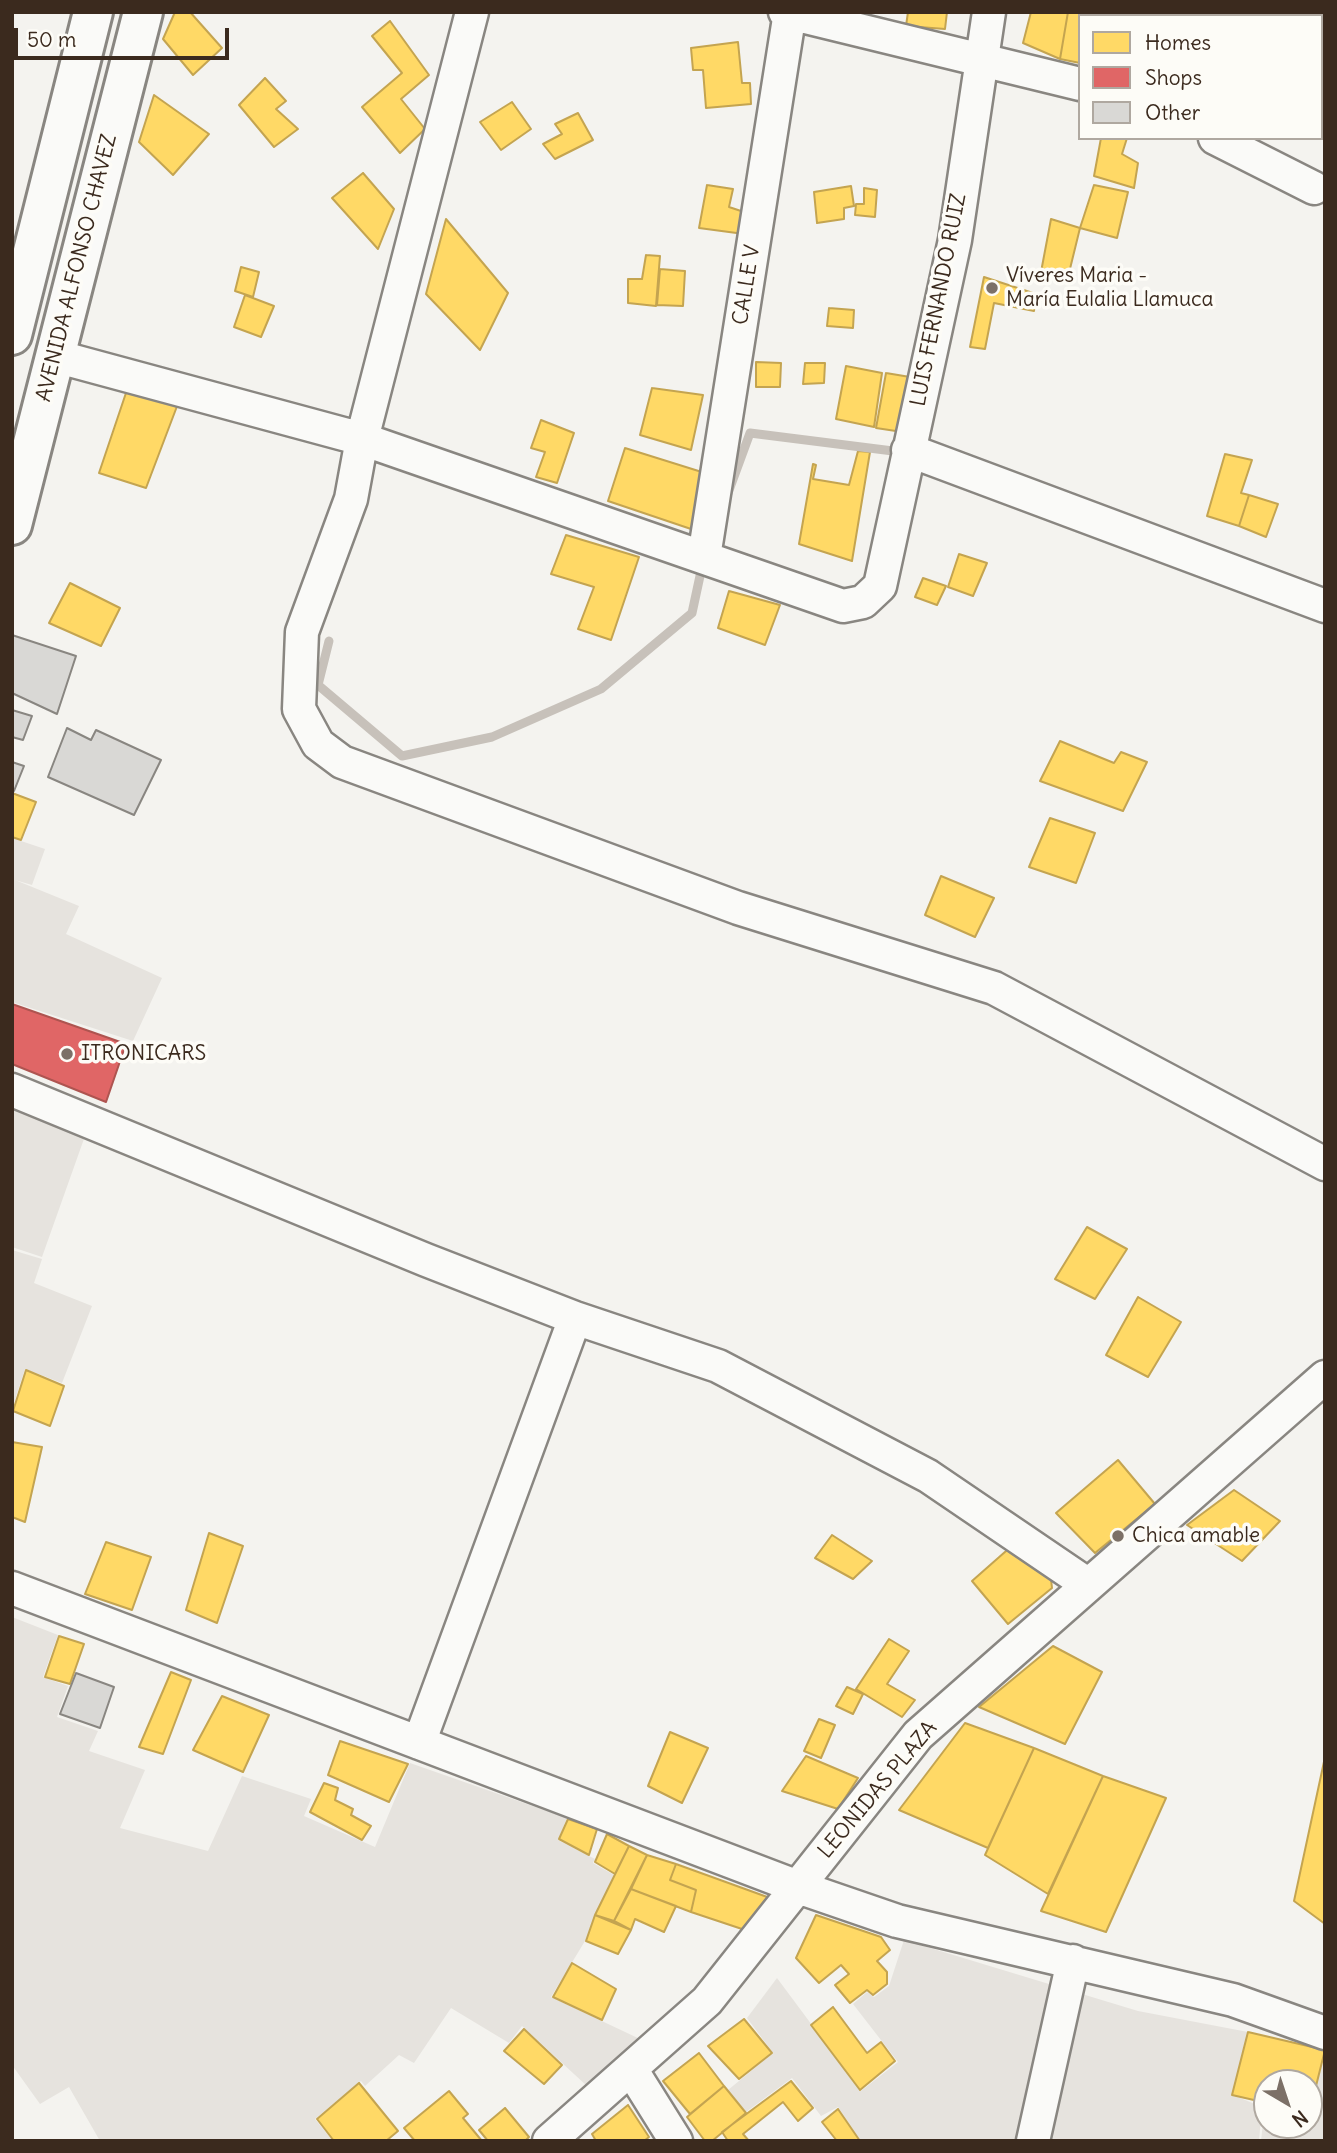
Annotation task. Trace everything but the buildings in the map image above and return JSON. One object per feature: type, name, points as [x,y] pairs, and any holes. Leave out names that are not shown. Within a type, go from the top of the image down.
[{"type":"main road","points":[[12,335],[93,12]]},
{"type":"main road","name":"AVENIDA ALFONSO CHAVEZ","points":[[12,525],[143,12]]},
{"type":"street","points":[[472,12],[362,439],[351,499],[302,632],[299,709],[318,744],[342,762],[738,908],[994,988],[1325,1164]]},
{"type":"street","name":"LUIS FERNANDO RUIZ","points":[[704,557],[842,606],[863,602],[880,586],[955,240],[989,12]]},
{"type":"street","points":[[788,13],[1078,83]]},
{"type":"street","name":"CALLE V","points":[[704,557],[788,13]]},
{"type":"street","points":[[1219,140],[1314,188]]},
{"type":"street","points":[[55,356],[362,439],[704,557]]},
{"type":"street","points":[[908,450],[1325,606]]},
{"type":"street","points":[[12,1090],[426,1260],[575,1318],[718,1366],[928,1476],[1087,1584]]},
{"type":"street","points":[[419,1743],[575,1318]]},
{"type":"street","name":"LEONIDAS PLAZA","points":[[549,2141],[707,2001],[918,1735],[1325,1377]]},
{"type":"street","points":[[12,1588],[798,1887],[897,1921],[1233,2000],[1325,2033]]},
{"type":"street","points":[[1033,2141],[1073,1961]]},
{"type":"street","points":[[631,2069],[676,2141]]},
{"type":"shaded area","points":[[12,838],[45,849],[32,885],[15,880],[79,906],[66,934],[162,978],[133,1041],[12,1002]]},
{"type":"shaded area","points":[[12,1109],[85,1136],[42,1257],[12,1247]]},
{"type":"shaded area","points":[[12,1250],[42,1259],[34,1283],[92,1306],[62,1383],[25,1369],[12,1409]]},
{"type":"shaded area","points":[[12,1617],[58,1635],[43,1677],[68,1686],[57,1717],[98,1731],[89,1751],[145,1770],[120,1828],[208,1851],[242,1776],[311,1799],[304,1816],[375,1847],[410,1763],[567,1818],[558,1840],[595,1859],[593,1863],[614,1875],[585,1941],[551,1997],[642,2040],[587,2086],[522,2026],[509,2043],[451,2008],[414,2063],[399,2055],[365,2086],[361,2081],[315,2119],[333,2141],[100,2141],[69,2087],[40,2104],[12,2065]]},
{"type":"shaded area","points":[[904,1940],[1138,2011],[1248,2032],[1233,2095],[1253,2103],[1253,2139],[1259,2141],[861,2141],[838,2107],[821,2116],[792,2078],[746,2112],[728,2090],[773,2053],[747,2018],[777,1978],[861,2091],[898,2062],[853,2004],[867,1992],[874,1997],[889,1986]]},
{"type":"shaded area","points":[[1325,2054],[1325,2141],[1261,2141],[1323,2139],[1321,2069]]},
{"type":"waterway","points":[[728,493],[750,433],[893,451],[901,446]]},
{"type":"waterway","points":[[329,641],[318,685],[402,756],[492,737],[601,689],[692,613],[703,562]]},
{"type":"place","name":"Víveres Maria - María Eulalia Llamuca","points":[[992,288]]},
{"type":"place","name":"ITRONICARS","points":[[67,1054]]},
{"type":"place","name":"Chica amable","points":[[1118,1536]]}]
